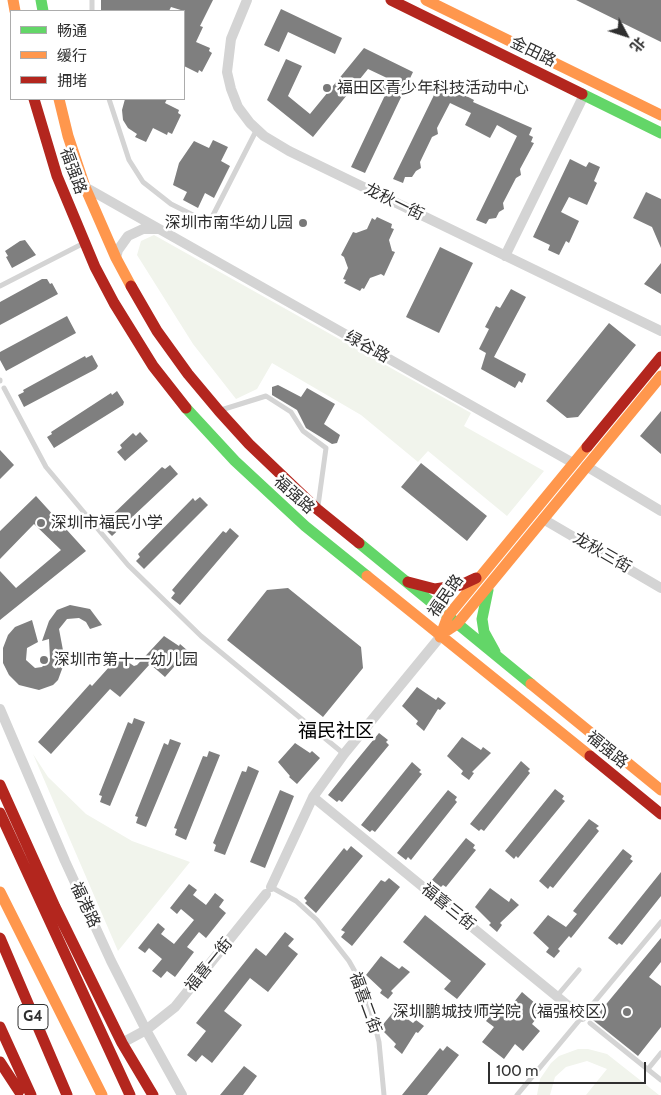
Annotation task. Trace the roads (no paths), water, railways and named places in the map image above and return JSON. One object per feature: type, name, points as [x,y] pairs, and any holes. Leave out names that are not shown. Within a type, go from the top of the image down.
[{"type":"main road","name":"金田路","points":[[391,0],[661,133]]},
{"type":"main road","name":"金田路","points":[[426,0],[442,3],[661,115]]},
{"type":"main road","name":"福强路","points":[[34,100],[57,176],[84,243],[114,303],[153,366],[214,440],[280,504],[661,814]]},
{"type":"main road","name":"福强路","points":[[59,100],[68,136],[85,187],[116,258],[157,331],[188,374],[219,411],[249,444],[317,509],[661,790]]},
{"type":"main road","name":"福民路","points":[[453,620],[484,572],[661,358]]},
{"type":"main road","name":"福民路","points":[[440,636],[453,620],[491,582],[661,376]]},
{"type":"main road","points":[[406,581],[419,586],[449,588],[470,582],[484,572]]},
{"type":"main road","points":[[491,582],[486,596],[482,619],[484,632],[498,657]]},
{"type":"main road","points":[[0,785],[55,907],[122,1043],[153,1095]]},
{"type":"main road","points":[[0,813],[130,1095]]},
{"type":"main road","points":[[0,892],[102,1095]]},
{"type":"main road","name":"G4","points":[[0,938],[67,1095]]},
{"type":"main road","name":"G4","points":[[0,1027],[31,1095]]},
{"type":"main road","points":[[0,1062],[22,1095]]},
{"type":"street","name":"龙秋一街","points":[[248,0],[231,38],[227,72],[234,98],[243,114],[256,129],[289,151],[661,331]]},
{"type":"street","points":[[433,20],[442,3]]},
{"type":"street","points":[[505,256],[584,95]]},
{"type":"street","name":"绿谷路","points":[[85,187],[573,463]]},
{"type":"street","points":[[116,258],[118,250],[128,236],[143,229],[160,230]]},
{"type":"street","points":[[586,466],[661,511]]},
{"type":"street","name":"龙秋三街","points":[[543,519],[661,588]]},
{"type":"street","name":"福喜一街","points":[[122,1043],[146,1030],[175,1007],[268,890],[313,797],[344,754],[440,636]]},
{"type":"street","name":"福港路","points":[[0,709],[65,861],[146,1030],[182,1095]]},
{"type":"street","name":"福喜三街","points":[[313,797],[586,1020]]},
{"type":"lane","points":[[109,102],[129,160],[143,182],[171,204],[209,223],[256,129]]},
{"type":"lane","points":[[0,286],[84,243]]},
{"type":"lane","points":[[4,388],[46,467],[83,514],[128,565],[207,641],[344,754]]},
{"type":"lane","points":[[219,411],[266,396],[291,412],[303,431],[326,448],[317,509]]},
{"type":"lane","name":"福喜二街","points":[[268,890],[296,901],[317,920],[349,961],[358,977],[371,1011],[379,1042],[384,1095]]},
{"type":"lane","points":[[517,1095],[586,1020],[661,922]]},
{"type":"lane","points":[[557,996],[579,970]]},
{"type":"lane","points":[[586,1020],[661,1080]]},
{"type":"lane","points":[[648,1069],[661,1053]]},
{"type":"place","name":"福田区青少年科技活动中心","points":[[327,88]]},
{"type":"place","name":"深圳市南华幼儿园","points":[[303,223]]},
{"type":"place","name":"深圳市福民小学","points":[[41,523]]},
{"type":"place","name":"深圳市第十一幼儿园","points":[[44,660]]},
{"type":"place","name":"深圳鹏城技师学院（福强校区）","points":[[627,1012]]},
{"type":"district","name":"福民社区","points":[[336,731]]}]
